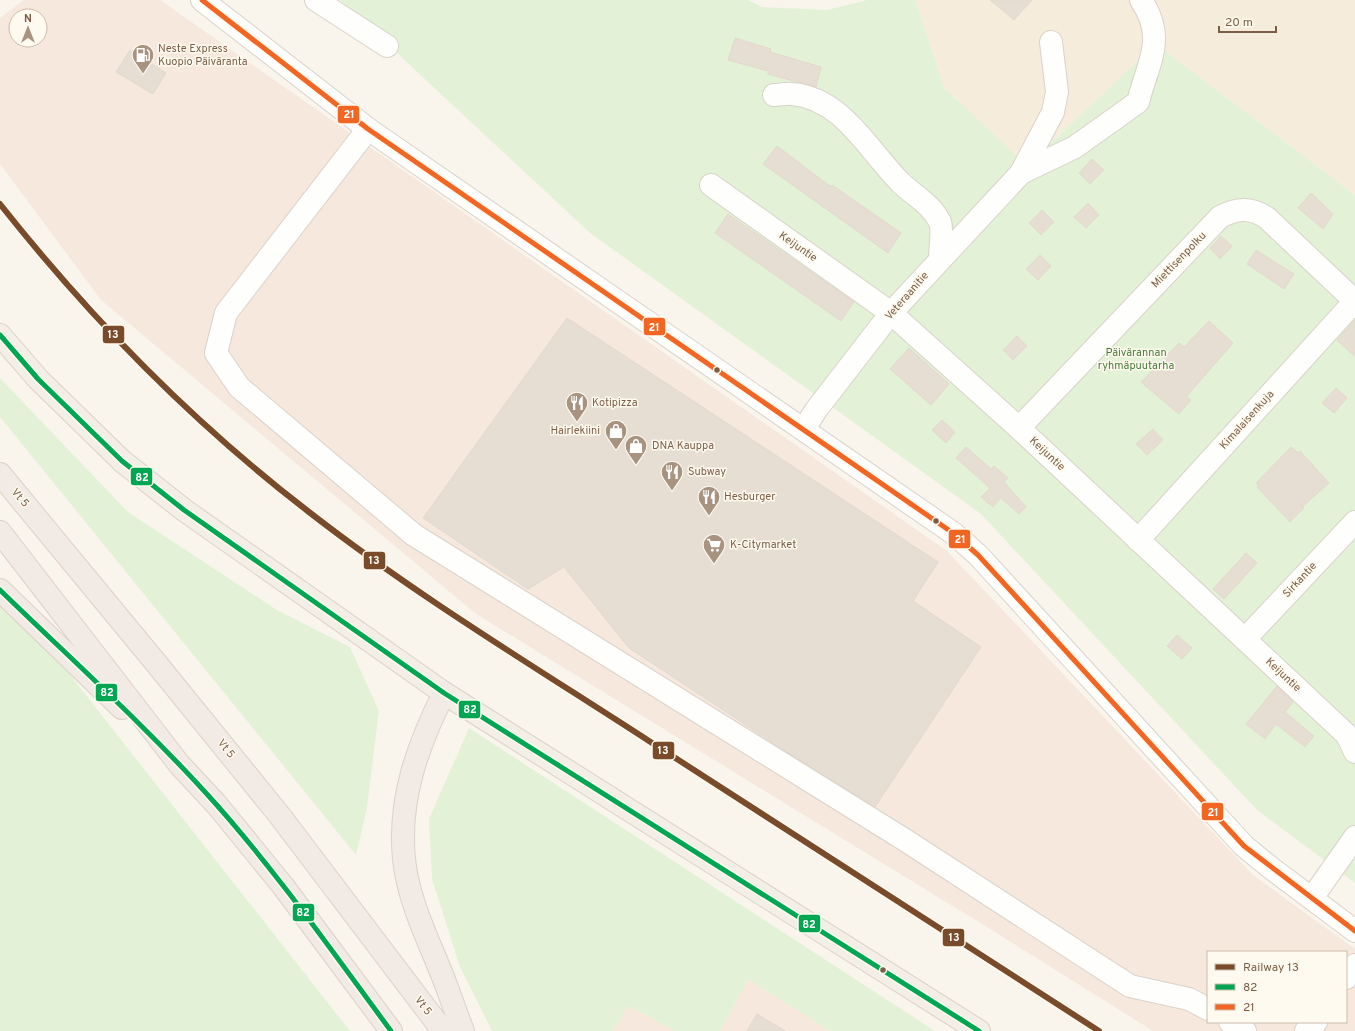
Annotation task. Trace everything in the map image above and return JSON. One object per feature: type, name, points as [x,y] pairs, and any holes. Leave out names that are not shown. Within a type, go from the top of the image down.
[{"type":"highway","name":"Vt 5","points":[[0,474],[280,816],[443,1031]]},
{"type":"highway","points":[[0,532],[179,764]]},
{"type":"highway","points":[[0,590],[179,764],[217,805],[283,886],[391,1031]]},
{"type":"highway","points":[[444,692],[426,727],[412,769],[403,828],[404,860],[411,892],[422,926],[463,1031]]},
{"type":"main road","points":[[0,335],[38,379],[122,461],[184,510],[444,692],[975,1030]]},
{"type":"street","points":[[202,0],[368,129],[953,533],[978,554],[1244,846],[1355,931]]},
{"type":"street","points":[[316,0],[388,46]]},
{"type":"street","name":"Veteraanitie","points":[[1021,173],[1075,147],[1138,102],[1145,75],[1153,55],[1155,38],[1152,18],[1141,0]]},
{"type":"street","name":"Veteraanitie","points":[[804,429],[891,313],[1021,173],[1053,112],[1057,92],[1051,42]]},
{"type":"street","points":[[774,95],[792,93],[811,98],[831,108],[855,130],[881,162],[903,185],[928,204],[941,224],[940,259]]},
{"type":"street","points":[[368,129],[226,313],[216,353],[239,387],[414,534],[905,840],[1130,986],[1188,999],[1207,1008]]},
{"type":"street","name":"Keijuntie","points":[[711,185],[891,313],[1019,428],[1245,639],[1347,735],[1354,748]]},
{"type":"street","name":"Miettisenpolku","points":[[1019,428],[1220,217],[1232,211],[1258,211],[1268,218],[1355,301]]},
{"type":"street","name":"Kimalaisenkuja","points":[[1138,540],[1355,301]]},
{"type":"street","name":"Sirkantie","points":[[1245,639],[1355,522]]},
{"type":"street","points":[[1312,898],[1355,837]]},
{"type":"street","points":[[1347,977],[1355,965]]},
{"type":"street","points":[[1232,1023],[1246,1031]]},
{"type":"street","points":[[1306,1031],[1315,1023]]},
{"type":"shaded area","points":[[24,0],[160,0],[947,551],[1253,875],[1355,949],[1355,1031],[1153,1031],[995,932],[476,614],[101,300],[0,164],[0,18],[8,12],[8,48],[48,48],[48,8],[13,8]]},
{"type":"shaded area","points":[[915,0],[1355,0],[1355,195],[1156,44],[1027,165],[944,88]]},
{"type":"shaded area","points":[[748,978],[830,1031],[720,1031]]},
{"type":"shaded area","points":[[628,1006],[675,1031],[612,1031]]},
{"type":"green space","name":"Päivärannan ryhmäpuutarha","points":[[340,0],[748,0],[762,7],[827,10],[867,0],[915,0],[944,88],[1027,165],[1156,44],[1355,195],[1355,883],[1257,810],[981,514],[590,233]]},
{"type":"green space","points":[[0,378],[128,512],[277,610],[350,647],[379,711],[367,808],[356,855],[0,417]]},
{"type":"green space","points":[[0,605],[60,662],[350,1031],[0,1031]]},
{"type":"green space","points":[[469,728],[935,1031],[830,1031],[748,979],[720,1031],[675,1031],[628,1006],[612,1031],[492,1031],[460,967],[432,879],[429,819]]},
{"type":"building","points":[[990,0],[1032,0],[1014,20]]},
{"type":"building","points":[[735,38],[771,49],[770,52],[821,67],[816,87],[768,74],[768,71],[728,60]]},
{"type":"building","points":[[130,50],[166,73],[153,94],[116,72]]},
{"type":"building","points":[[777,146],[831,187],[832,185],[901,233],[888,253],[763,164]]},
{"type":"building","points":[[1092,159],[1104,170],[1090,184],[1079,173]]},
{"type":"building","points":[[1311,193],[1333,214],[1323,229],[1298,208]]},
{"type":"building","points":[[1088,203],[1099,215],[1086,228],[1074,217]]},
{"type":"building","points":[[1042,210],[1054,222],[1041,235],[1029,223]]},
{"type":"building","points":[[728,214],[854,302],[841,321],[715,233]]},
{"type":"building","points":[[1221,236],[1232,246],[1220,259],[1210,248]]},
{"type":"building","points":[[1256,250],[1294,274],[1284,289],[1247,264]]},
{"type":"building","points":[[1040,255],[1051,266],[1038,280],[1026,269]]},
{"type":"building","name":"K-Citymarket","points":[[567,318],[938,562],[913,601],[981,647],[875,807],[779,747],[629,648],[564,567],[528,589],[423,518]]},
{"type":"building","points":[[1355,320],[1355,357],[1337,340]]},
{"type":"building","points":[[1209,321],[1233,343],[1186,397],[1191,400],[1179,414],[1141,382],[1179,343],[1184,347]]},
{"type":"building","points":[[1017,336],[1027,346],[1013,360],[1003,350]]},
{"type":"building","points":[[909,348],[949,384],[931,405],[890,369]]},
{"type":"building","points":[[1336,388],[1347,398],[1334,413],[1322,403]]},
{"type":"building","points":[[942,420],[955,432],[946,443],[932,430]]},
{"type":"building","points":[[1153,429],[1163,440],[1147,455],[1136,444]]},
{"type":"building","points":[[966,447],[991,469],[994,466],[1008,478],[1004,482],[1026,507],[1019,514],[1001,498],[993,507],[981,497],[990,488],[956,458]]},
{"type":"building","points":[[1291,447],[1298,453],[1300,451],[1329,483],[1302,507],[1304,508],[1290,522],[1257,487],[1259,485],[1256,483]]},
{"type":"building","points":[[1246,553],[1257,563],[1224,599],[1213,589]]},
{"type":"building","points":[[1177,635],[1192,648],[1182,659],[1167,646]]},
{"type":"building","points":[[1277,686],[1293,702],[1285,712],[1314,736],[1305,747],[1276,724],[1265,739],[1246,724]]},
{"type":"building","points":[[757,1014],[785,1031],[747,1031]]},
{"type":"rail line","name":"13","points":[[0,204],[70,288],[107,328],[184,405],[266,478],[350,543],[434,602],[1099,1031]]},
{"type":"transit line","name":"21","points":[[202,0],[368,129],[953,533],[978,555],[1244,846],[1355,931]]},
{"type":"transit line","name":"82","points":[[0,335],[38,379],[122,461],[184,510],[444,693],[979,1031]]},
{"type":"transit line","name":"82","points":[[0,590],[137,721],[239,830],[284,886],[391,1031]]},
{"type":"place","name":"Neste Express Kuopio Päiväranta","points":[[143,74]]},
{"type":"place","name":"Kotipizza","points":[[577,422]]},
{"type":"place","name":"Hairlekiini","points":[[616,450]]},
{"type":"place","name":"DNA Kauppa","points":[[636,466]]},
{"type":"place","name":"Subway","points":[[672,492]]},
{"type":"place","name":"Hesburger","points":[[709,516]]},
{"type":"place","name":"K-Citymarket","points":[[714,564]]}]
